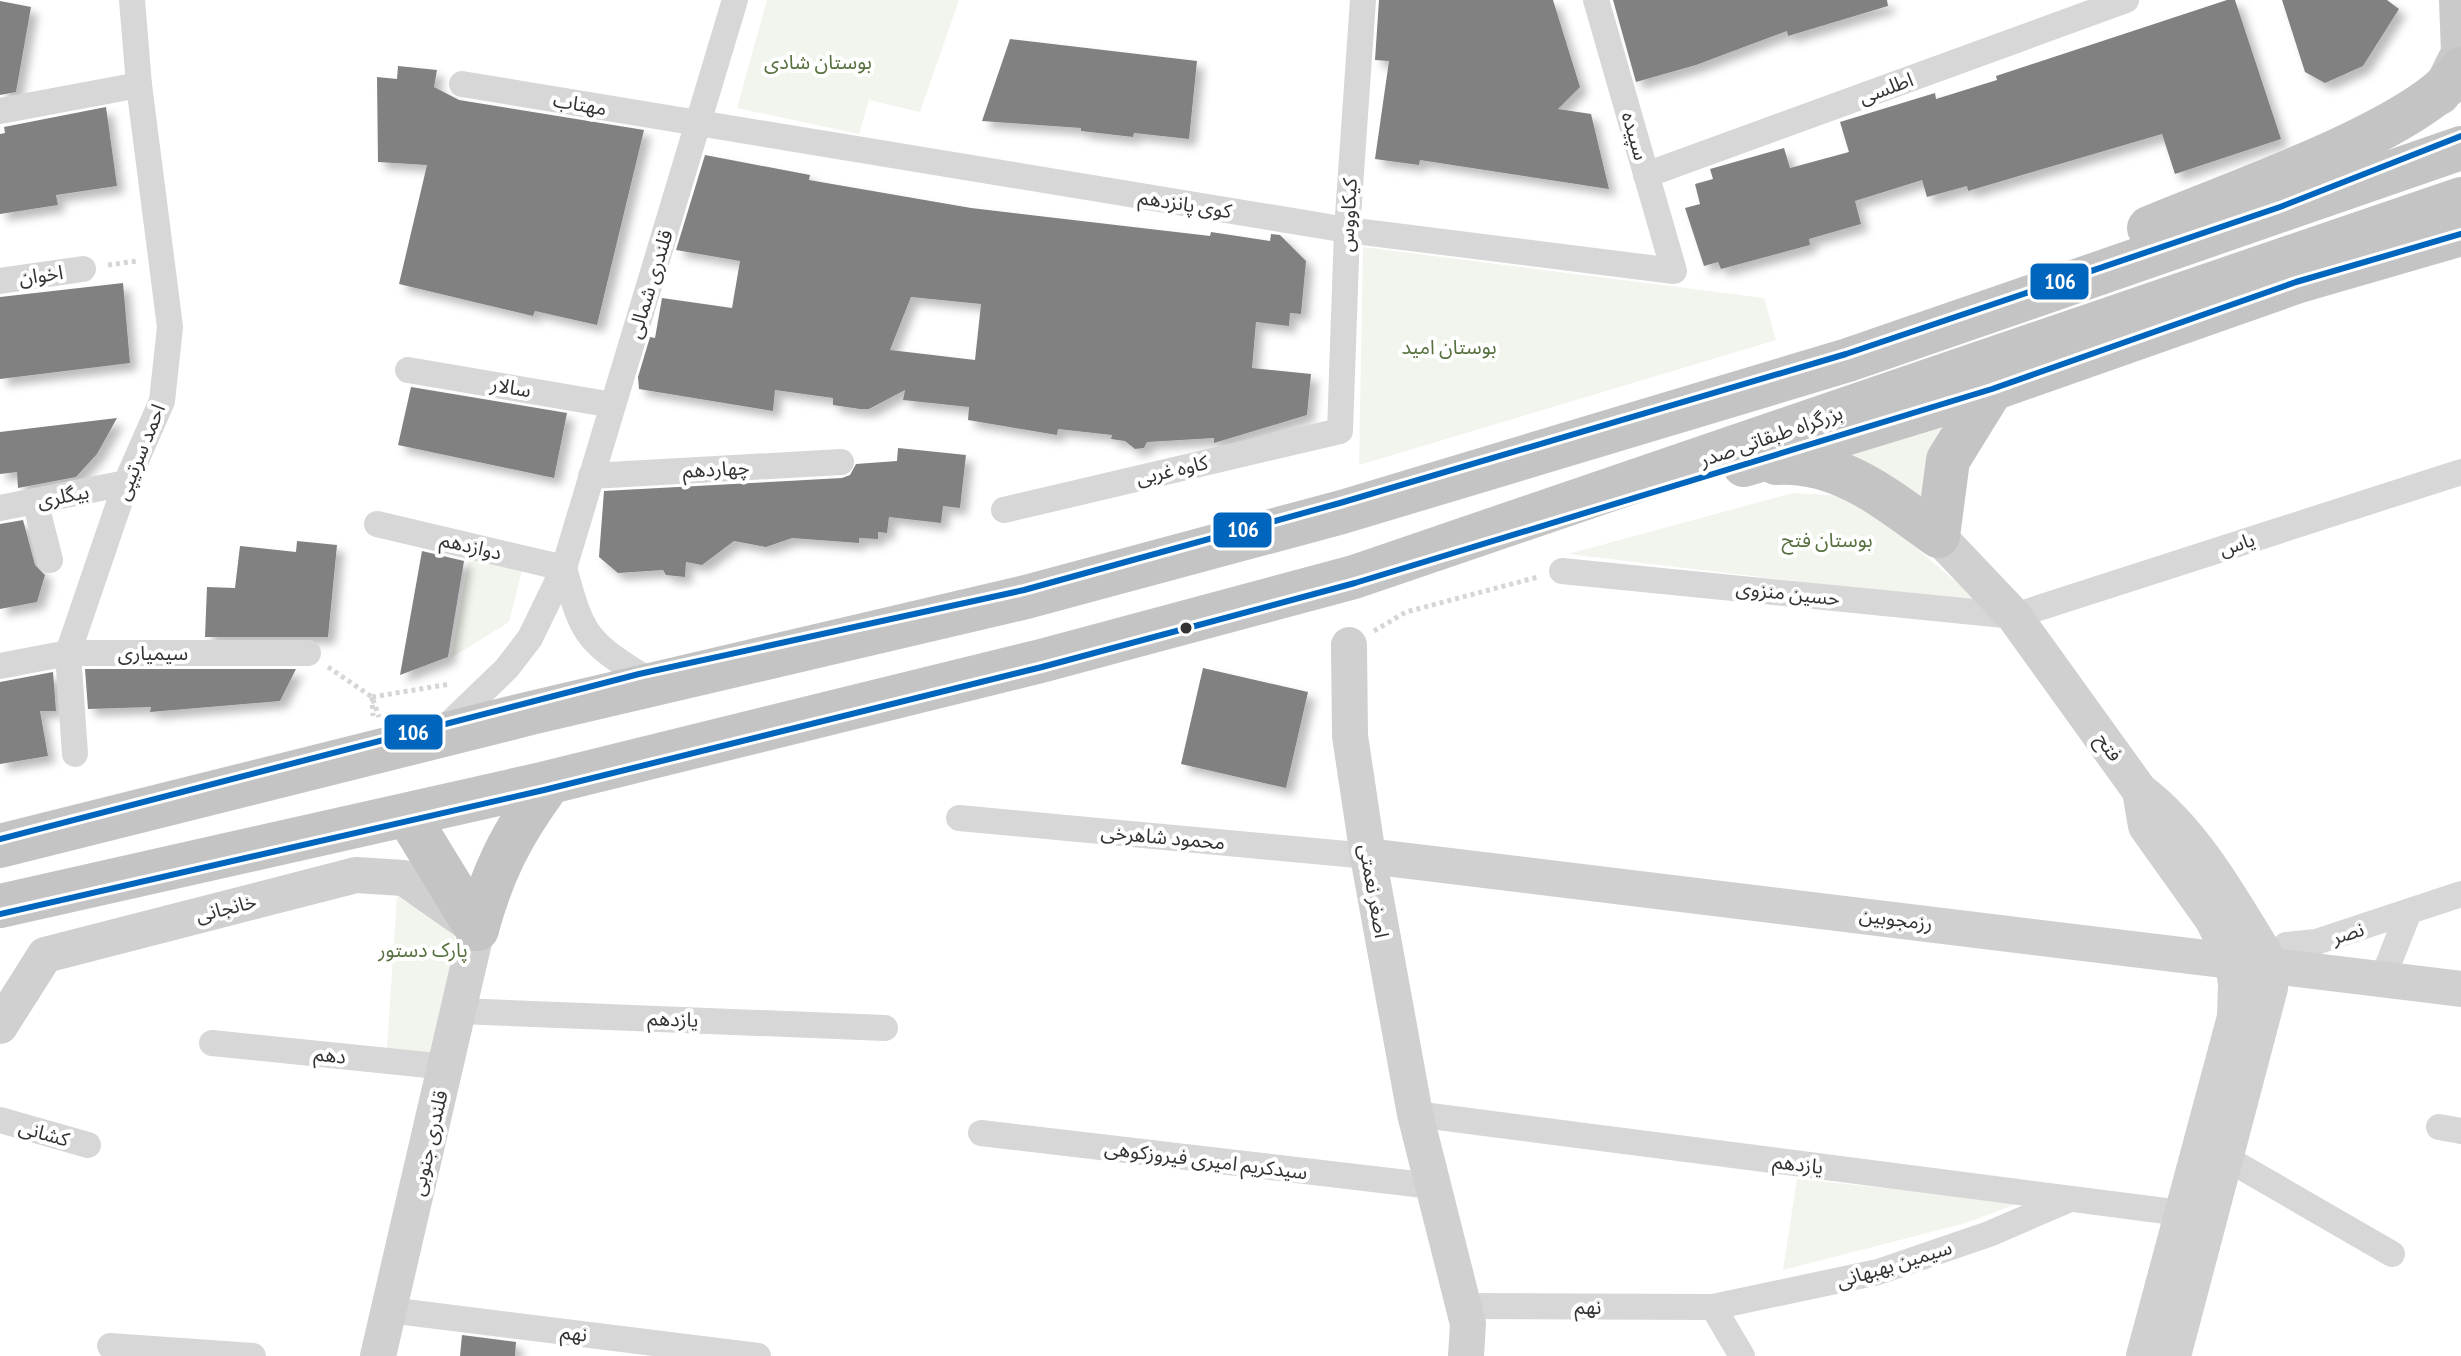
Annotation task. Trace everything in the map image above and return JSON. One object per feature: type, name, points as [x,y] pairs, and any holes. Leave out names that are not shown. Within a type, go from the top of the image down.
[{"type":"highway","points":[[1848,360],[2368,135],[2431,99],[2461,69]]},
{"type":"highway","points":[[0,839],[639,674],[1024,590],[1340,503],[1846,354],[2280,207],[2461,136]]},
{"type":"highway","points":[[0,846],[531,713],[1026,597],[1342,512],[1848,360],[2461,148]]},
{"type":"highway","name":"بزرگراه طبقاتی صدر","points":[[3,912],[1041,661],[1354,577],[2461,199]]},
{"type":"highway","points":[[3,912],[544,790],[1042,667],[1355,583],[1992,389],[2296,282],[2461,234]]},
{"type":"highway","points":[[1745,465],[1795,462],[1838,471],[1876,492],[1938,536],[1948,460],[1992,389]]},
{"type":"highway","points":[[477,929],[491,879],[513,832],[544,790]]},
{"type":"highway","points":[[411,821],[477,929]]},
{"type":"main road","points":[[2280,207],[2424,112],[2447,88],[2461,53],[2459,0]]},
{"type":"street","name":"قلندری شمالی","points":[[449,724],[507,668],[530,638],[564,568],[735,0]]},
{"type":"street","name":"کیکاووس","points":[[1340,431],[1347,230],[1363,0]]},
{"type":"street","name":"سپیده","points":[[1596,0],[1674,271]]},
{"type":"street","name":"اطلسی","points":[[1646,175],[2126,0]]},
{"type":"street","name":"احمد سرتیپی","points":[[75,754],[68,653],[126,483],[162,401],[170,327],[126,1]]},
{"type":"street","name":"مهتاب","points":[[462,84],[699,124]]},
{"type":"street","points":[[0,111],[139,85]]},
{"type":"street","name":"کوی پانزدهم","points":[[699,124],[1347,230],[1674,271]]},
{"type":"street","name":"اخوان","points":[[0,281],[83,269]]},
{"type":"street","name":"سالار","points":[[408,370],[613,405]]},
{"type":"street","name":"کاوه غربی","points":[[1004,510],[1340,431]]},
{"type":"street","name":"چهاردهم","points":[[591,476],[841,462]]},
{"type":"street","name":"یاس","points":[[2014,616],[2461,472]]},
{"type":"street","name":"بیگلری","points":[[0,508],[126,483]]},
{"type":"street","points":[[35,501],[50,560]]},
{"type":"street","name":"دوازدهم","points":[[377,524],[564,568]]},
{"type":"street","name":"فتح","points":[[1938,536],[2014,616],[2140,791],[2165,809],[2233,903],[2259,968]]},
{"type":"street","points":[[564,568],[580,624],[597,648],[639,674]]},
{"type":"street","name":"حسین منزوی","points":[[1562,571],[2014,616]]},
{"type":"street","name":"اصغر نعمتی","points":[[1349,645],[1350,736],[1368,856],[1415,1114],[1468,1324],[1466,1356]]},
{"type":"street","name":"سیمیاری","points":[[0,666],[68,653],[308,653]]},
{"type":"street","points":[[2140,791],[2146,826],[2213,920],[2259,968]]},
{"type":"street","name":"محمود شاهرخی","points":[[959,818],[1368,856]]},
{"type":"street","name":"رزمجوبین","points":[[1368,856],[2259,968],[2461,989]]},
{"type":"street","name":"خانجانی","points":[[0,1026],[45,955],[356,875],[404,878],[477,929]]},
{"type":"street","name":"نصر","points":[[2259,968],[2316,942],[2461,894]]},
{"type":"street","name":"نصر","points":[[2382,980],[2408,914]]},
{"type":"street","name":"قلندری جنوبی","points":[[378,1356],[477,929]]},
{"type":"street","points":[[2144,1356],[2196,1214],[2226,1158],[2259,968]]},
{"type":"street","points":[[2173,1356],[2196,1214],[2235,1017],[2259,968]]},
{"type":"street","name":"رزمجوبین","points":[[2259,968],[2461,1009]]},
{"type":"street","name":"یازدهم","points":[[460,1011],[885,1028]]},
{"type":"street","name":"دهم","points":[[212,1043],[447,1067]]},
{"type":"street","name":"یازدهم","points":[[1415,1114],[2196,1214]]},
{"type":"street","name":"کشانی","points":[[0,1120],[88,1145]]},
{"type":"street","name":"سیدکریم امیری فیروزکوهی","points":[[981,1133],[1432,1186]]},
{"type":"street","points":[[2226,1158],[2392,1254]]},
{"type":"street","name":"سیمین بهبهانی","points":[[1713,1307],[1878,1272],[1989,1234],[2070,1199]]},
{"type":"street","name":"نهم","points":[[1463,1306],[1713,1307]]},
{"type":"street","points":[[1713,1307],[1742,1356]]},
{"type":"street","name":"نهم","points":[[389,1310],[758,1356]]},
{"type":"street","points":[[110,1346],[253,1356]]},
{"type":"path","points":[[83,269],[161,249]]},
{"type":"path","points":[[1349,645],[1406,612],[1562,571]]},
{"type":"path","points":[[308,653],[372,697],[462,681],[507,668]]},
{"type":"green space","name":"بوستان شادی","points":[[767,0],[959,0],[920,112],[869,100],[859,134],[737,108]]},
{"type":"green space","name":"بوستان امید","points":[[1363,247],[1764,298],[1776,340],[1359,465]]},
{"type":"green space","points":[[1964,397],[1930,517],[1837,451]]},
{"type":"green space","name":"بوستان فتح","points":[[1793,493],[1845,496],[1882,518],[1980,603],[1568,554]]},
{"type":"green space","points":[[470,551],[524,563],[509,622],[451,658]]},
{"type":"green space","name":"پارک دستور","points":[[397,896],[456,934],[433,1056],[387,1048]]},
{"type":"green space","points":[[1797,1179],[2022,1202],[1966,1223],[1783,1270]]},
{"type":"building","points":[[1379,0],[1553,0],[1580,87],[1558,109],[1591,114],[1609,189],[1420,160],[1419,165],[1375,159],[1389,61],[1375,60]]},
{"type":"building","points":[[1613,0],[1887,0],[1888,6],[1788,36],[1787,31],[1696,65],[1636,82]]},
{"type":"building","points":[[2227,0],[2235,0],[2281,139],[2175,174],[2162,134],[1968,191],[1967,186],[1927,197],[1922,180],[1855,201],[1861,224],[1809,239],[1810,245],[1721,269],[1718,262],[1704,266],[1685,208],[1700,204],[1695,184],[1713,179],[1710,169],[1784,148],[1790,168],[1849,152],[1840,122],[1935,93],[1936,99],[1997,80],[1996,76]]},
{"type":"building","points":[[2282,0],[2387,0],[2399,9],[2363,66],[2325,83],[2305,72]]},
{"type":"building","points":[[0,1],[31,7],[16,92],[0,95]]},
{"type":"building","points":[[1010,39],[1197,61],[1189,139],[1134,133],[1133,137],[1081,131],[1081,128],[982,121]]},
{"type":"building","points":[[398,66],[437,70],[434,87],[459,100],[644,130],[597,325],[535,311],[533,316],[399,284],[427,165],[378,162],[377,77],[397,79]]},
{"type":"building","points":[[106,107],[117,186],[56,195],[58,205],[0,214],[0,134],[5,133],[4,127]]},
{"type":"building","points":[[705,155],[810,175],[809,180],[971,208],[1210,236],[1211,232],[1270,241],[1271,234],[1280,235],[1306,261],[1301,314],[1290,313],[1289,326],[1256,322],[1252,368],[1311,374],[1307,415],[1214,443],[1214,438],[1147,442],[1144,448],[1135,449],[1125,441],[1111,439],[1112,435],[1058,429],[1057,435],[968,420],[969,407],[903,400],[905,390],[869,409],[860,409],[833,405],[833,398],[775,390],[773,411],[639,389],[638,377],[650,337],[655,338],[662,298],[732,308],[740,261],[676,250]],"holes":[[[911,297],[981,304],[975,360],[890,350]]]},
{"type":"building","points":[[123,283],[130,363],[0,379],[0,297]]},
{"type":"building","points":[[411,387],[567,413],[554,478],[398,445]]},
{"type":"building","points":[[117,418],[97,454],[76,477],[18,488],[17,472],[0,474],[0,432]]},
{"type":"building","points":[[898,448],[966,455],[960,508],[943,506],[941,523],[889,517],[887,533],[878,532],[878,539],[859,538],[859,543],[792,538],[766,547],[734,541],[702,565],[686,562],[685,577],[666,575],[663,570],[618,573],[599,557],[604,491],[842,478],[850,475],[856,464],[897,461]]},
{"type":"building","points":[[23,520],[35,565],[45,575],[37,602],[0,609],[0,524]]},
{"type":"building","points":[[297,541],[337,545],[328,637],[205,637],[207,587],[235,588],[240,546],[296,552]]},
{"type":"building","points":[[422,551],[464,561],[448,657],[400,675]]},
{"type":"building","points":[[1203,668],[1308,692],[1286,788],[1181,764]]},
{"type":"building","points":[[85,669],[296,669],[280,701],[150,712],[151,707],[88,709]]},
{"type":"building","points":[[53,672],[56,711],[40,711],[48,756],[0,764],[0,682]]},
{"type":"building","points":[[462,1335],[516,1342],[515,1356],[460,1356]]},
{"type":"transit line","name":"106","points":[[0,839],[639,674],[1024,590],[1340,503],[1846,354],[2280,207],[2461,136]]},
{"type":"transit line","name":"106","points":[[0,914],[544,790],[1042,667],[1355,583],[1992,389],[2296,282],[2461,234]]}]
